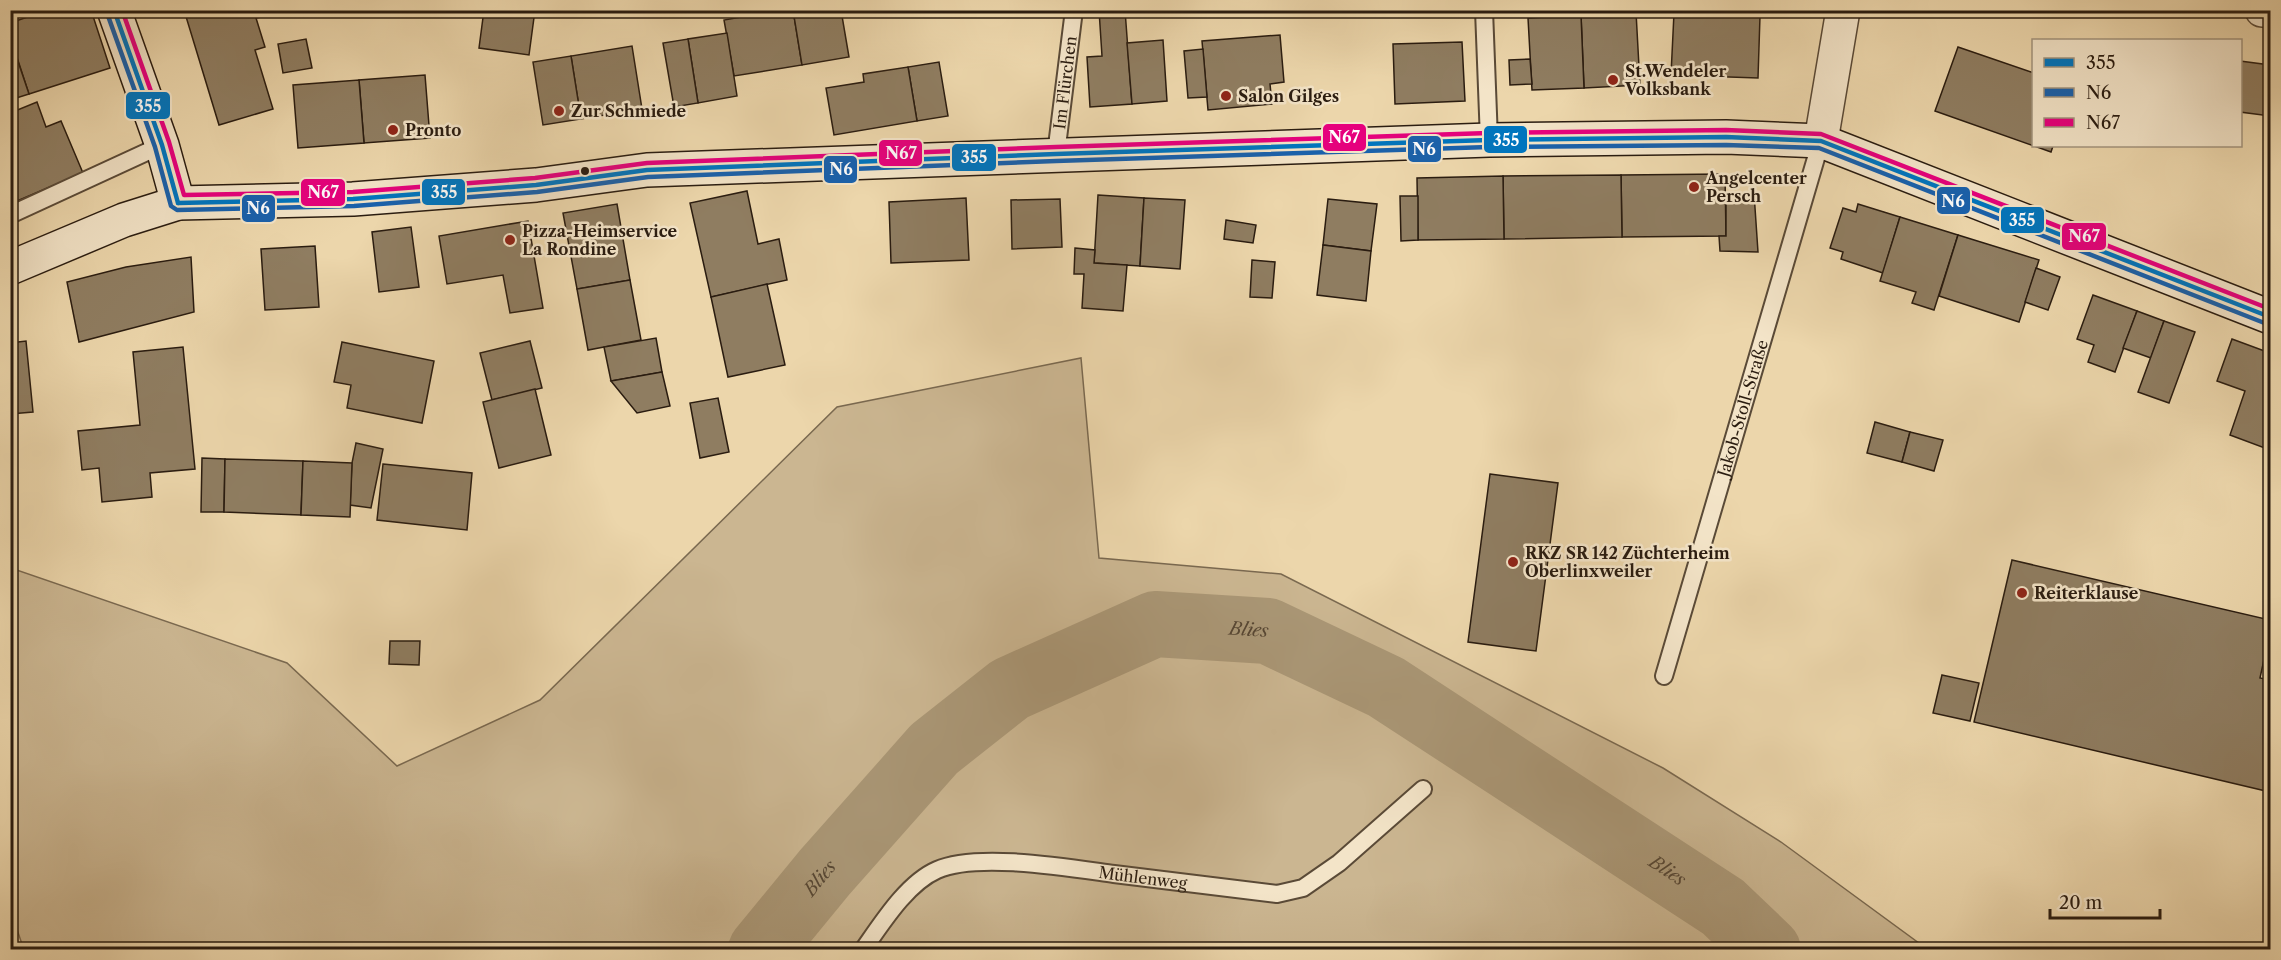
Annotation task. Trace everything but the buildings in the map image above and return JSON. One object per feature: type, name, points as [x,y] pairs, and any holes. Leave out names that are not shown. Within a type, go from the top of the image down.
[{"type":"main road","points":[[114,10],[162,145],[178,202]]},
{"type":"main road","points":[[1821,141],[1843,10]]},
{"type":"main road","points":[[2262,10],[2271,11]]},
{"type":"main road","points":[[10,268],[124,220],[178,202],[353,199],[536,185],[647,170],[1489,140],[1726,137],[1821,141],[2271,317]]},
{"type":"lane","name":"Im Flürchen","points":[[1056,154],[1074,10]]},
{"type":"lane","points":[[1484,10],[1489,140]]},
{"type":"lane","name":"Jakob-Stoll-Straße","points":[[1664,676],[1821,141]]},
{"type":"lane","points":[[10,215],[162,145]]},
{"type":"lane","name":"Mühlenweg","points":[[863,950],[890,912],[914,886],[936,870],[966,861],[1040,865],[1277,894],[1303,888],[1339,863],[1423,789]]},
{"type":"shaded area","points":[[1081,358],[1099,558],[1281,574],[1663,768],[1781,842],[1927,949],[24,950],[11,912],[11,568],[287,663],[397,766],[540,700],[837,407]]},
{"type":"waterway","name":"Blies","points":[[761,950],[825,872],[934,749],[1010,689],[1155,624],[1268,631],[1386,687],[1723,907],[1768,950]]},
{"type":"transit line","name":"355","points":[[114,10],[162,145],[178,203]]},
{"type":"transit line","name":"N67","points":[[122,10],[169,142],[184,195],[353,192],[535,178],[647,163],[1056,147],[1489,133],[1726,130],[1821,134],[2270,309]]},
{"type":"transit line","name":"N6","points":[[107,13],[155,147],[171,206],[177,210],[354,206],[537,192],[648,177],[1056,161],[1489,147],[1726,145],[1819,148],[2267,324]]},
{"type":"transit line","name":"355","points":[[178,203],[353,199],[536,185],[647,170],[1056,154],[1489,140],[1726,137],[1821,141],[2270,317]]},
{"type":"place","name":"St.Wendeler Volksbank","points":[[1613,80]]},
{"type":"place","name":"Salon Gilges","points":[[1226,96]]},
{"type":"place","name":"Zur Schmiede","points":[[559,111]]},
{"type":"place","name":"Pronto","points":[[393,130]]},
{"type":"place","name":"Angelcenter Persch","points":[[1694,187]]},
{"type":"place","name":"Pizza-Heimservice La Rondine","points":[[510,240]]},
{"type":"place","name":"RKZ SR 142 Züchterheim Oberlinxweiler","points":[[1513,562]]},
{"type":"place","name":"Reiterklause","points":[[2022,593]]}]
